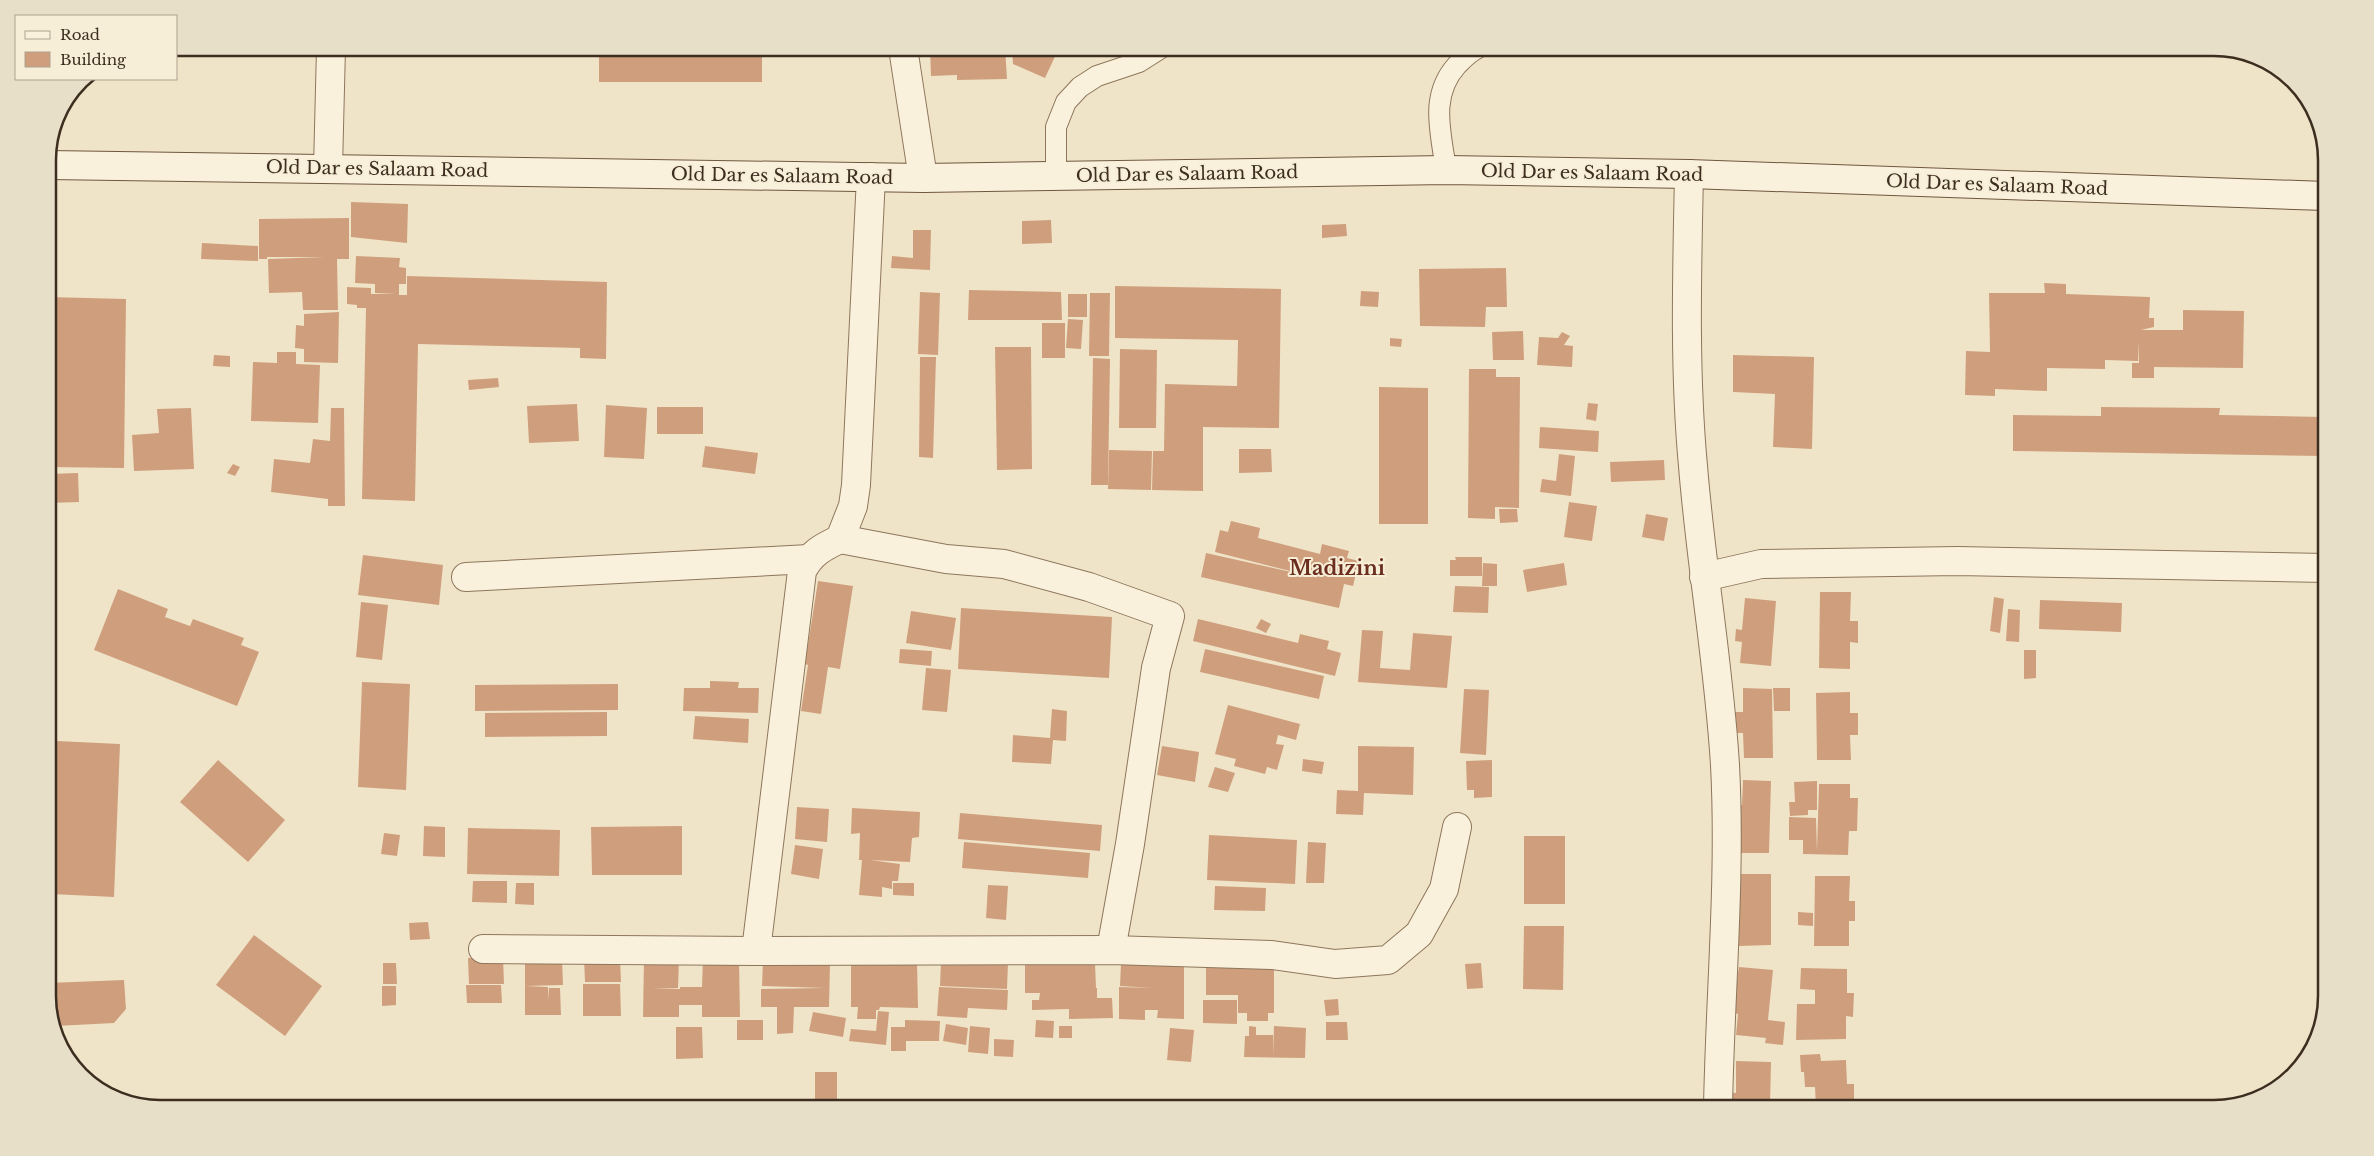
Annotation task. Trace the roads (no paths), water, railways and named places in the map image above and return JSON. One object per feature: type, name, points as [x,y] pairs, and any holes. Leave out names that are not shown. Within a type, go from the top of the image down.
[{"type":"street","points":[[328,168],[331,56]]},
{"type":"street","points":[[904,56],[923,178]]},
{"type":"street","name":"Old Dar es Salaam Road","points":[[56,164],[923,178],[1446,170],[1689,174],[2318,196]]},
{"type":"street","points":[[1689,174],[1687,291],[1692,462],[1721,711],[1725,768],[1725,910],[1718,1100]]},
{"type":"street","points":[[840,539],[853,506],[856,485],[871,177]]},
{"type":"street","points":[[756,951],[802,571],[809,559],[820,548],[840,539],[946,559],[1004,564],[1089,587],[1170,616],[1156,668],[1130,844],[1111,950]]},
{"type":"street","points":[[466,578],[809,559]]},
{"type":"street","points":[[1704,576],[1761,564],[1958,560],[2318,568]]},
{"type":"street","points":[[483,949],[756,951],[1111,950],[1272,955],[1335,964],[1388,960],[1419,934],[1444,889],[1458,827]]},
{"type":"lane","points":[[1056,176],[1056,127],[1066,102],[1080,87],[1097,76],[1138,62],[1148,56]]},
{"type":"lane","points":[[1446,170],[1439,102],[1442,87],[1448,76],[1466,56]]},
{"type":"district","name":"Madizini","points":[[1337,568]]}]
